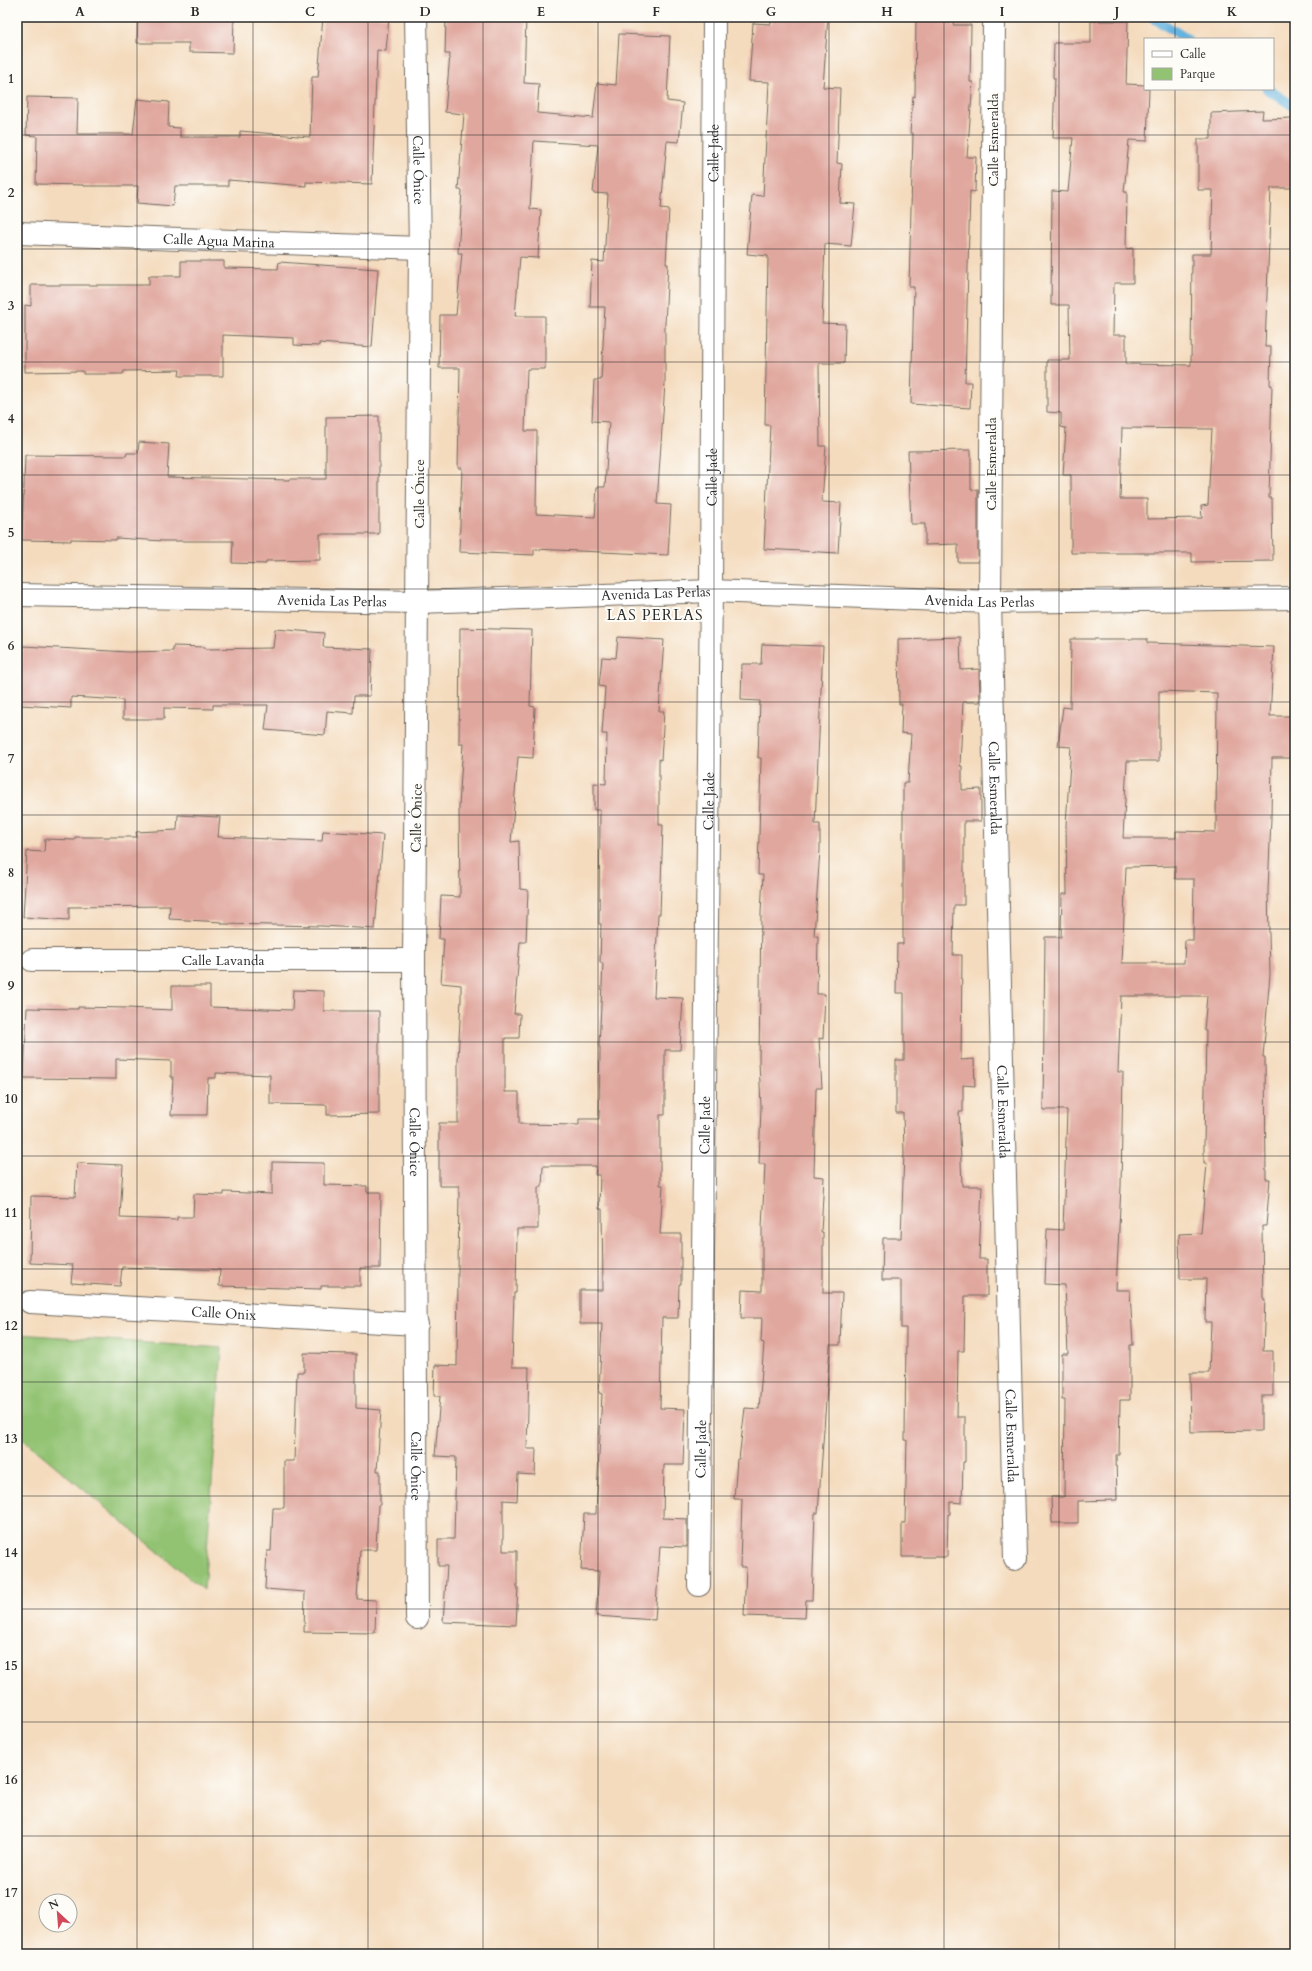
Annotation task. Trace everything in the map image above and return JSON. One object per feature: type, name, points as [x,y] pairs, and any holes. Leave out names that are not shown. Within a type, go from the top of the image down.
[{"type":"street","name":"Calle Ónice","points":[[416,17],[420,248],[414,960],[417,1324],[417,1618]]},
{"type":"street","name":"Calle Jade","points":[[699,1585],[711,591],[714,17]]},
{"type":"street","name":"Calle Esmeralda","points":[[994,17],[990,602],[1015,1559]]},
{"type":"street","name":"Calle Agua Marina","points":[[17,233],[420,248]]},
{"type":"street","name":"Avenida Las Perlas","points":[[17,595],[418,602],[711,591],[990,602],[1295,598]]},
{"type":"street","name":"Calle Lavanda","points":[[32,960],[414,960]]},
{"type":"street","name":"Calle Onix","points":[[30,1302],[417,1324]]},
{"type":"green space","points":[[17,1334],[222,1348],[204,1590],[17,1434]]},
{"type":"building","points":[[138,17],[234,17],[233,53],[189,52],[189,43],[137,43]]},
{"type":"building","points":[[323,17],[389,17],[386,51],[377,50],[372,184],[306,182],[306,186],[228,180],[228,186],[175,186],[173,206],[137,203],[138,186],[36,184],[37,136],[26,135],[27,97],[78,98],[77,134],[133,134],[137,99],[169,102],[168,127],[180,128],[180,137],[240,137],[240,131],[310,137],[312,77],[318,77]]},
{"type":"building","points":[[446,17],[526,17],[524,83],[539,84],[537,113],[593,118],[597,83],[616,85],[619,34],[670,36],[667,101],[683,103],[679,142],[667,141],[661,208],[669,209],[666,264],[668,264],[665,324],[665,383],[657,504],[671,505],[668,555],[534,549],[534,555],[459,552],[462,468],[458,468],[460,368],[439,368],[440,315],[456,315],[462,253],[458,253],[462,190],[458,190],[464,114],[445,112],[450,54],[445,54]],"holes":[[[534,141],[598,145],[593,193],[608,194],[604,262],[592,261],[590,307],[605,307],[601,380],[594,380],[592,421],[609,422],[605,487],[597,487],[595,517],[536,514],[537,431],[525,431],[527,369],[545,369],[545,316],[515,316],[520,257],[538,258],[541,210],[530,209]]]},
{"type":"building","points":[[771,17],[828,17],[823,87],[840,88],[837,163],[842,164],[840,203],[855,204],[851,246],[825,244],[822,323],[845,324],[844,363],[819,363],[820,446],[826,446],[822,502],[841,503],[838,553],[764,549],[770,425],[765,425],[768,256],[747,254],[752,195],[763,196],[769,82],[749,81],[753,23],[771,24]]},
{"type":"building","points":[[916,17],[954,17],[953,25],[971,25],[970,82],[973,82],[967,157],[976,157],[975,192],[970,191],[965,382],[971,382],[970,408],[911,404],[914,287],[909,287],[913,133],[910,133],[913,96],[915,97]]},
{"type":"building","points":[[1091,21],[1128,21],[1126,84],[1144,85],[1144,90],[1149,90],[1147,141],[1129,140],[1124,192],[1127,192],[1126,249],[1133,248],[1133,283],[1114,283],[1113,335],[1126,335],[1126,364],[1191,365],[1192,254],[1211,254],[1213,190],[1198,190],[1198,139],[1211,139],[1211,113],[1263,111],[1262,119],[1295,118],[1295,188],[1271,188],[1265,347],[1271,347],[1270,385],[1272,385],[1269,498],[1272,498],[1273,561],[1192,562],[1192,553],[1071,553],[1071,475],[1063,475],[1066,428],[1061,427],[1061,413],[1047,412],[1047,360],[1070,360],[1069,305],[1051,305],[1052,191],[1068,192],[1073,138],[1053,138],[1055,78],[1053,78],[1054,43],[1091,43]],"holes":[[[1122,428],[1212,429],[1208,505],[1201,506],[1202,518],[1147,519],[1147,499],[1120,499]]]},
{"type":"building","points":[[181,261],[224,261],[224,268],[278,269],[279,262],[378,269],[372,347],[319,343],[319,346],[294,345],[294,338],[223,335],[223,376],[179,376],[180,370],[124,371],[123,374],[83,374],[83,371],[25,372],[25,305],[31,306],[31,285],[149,285],[149,276],[181,276]]},
{"type":"building","points":[[379,416],[379,534],[320,534],[320,560],[266,561],[266,564],[232,563],[233,541],[163,541],[116,538],[116,540],[71,539],[71,541],[22,540],[25,455],[126,456],[127,453],[138,453],[139,442],[169,444],[167,477],[289,480],[326,479],[326,417]]},
{"type":"building","points":[[971,450],[971,490],[978,489],[978,562],[958,562],[958,544],[925,545],[925,524],[911,524],[908,451]]},
{"type":"building","points":[[460,628],[532,630],[530,706],[535,707],[533,758],[518,757],[511,842],[519,841],[520,889],[528,890],[526,942],[520,942],[514,1014],[520,1014],[519,1038],[505,1038],[505,1092],[519,1092],[519,1124],[579,1125],[579,1119],[599,1119],[599,1047],[603,963],[600,963],[601,924],[599,924],[600,810],[594,810],[594,783],[606,784],[607,734],[602,734],[605,687],[599,686],[602,657],[616,658],[618,637],[664,640],[659,711],[664,711],[661,760],[659,759],[659,825],[663,825],[660,914],[658,914],[654,997],[683,998],[680,1050],[665,1050],[665,1115],[660,1115],[660,1185],[663,1185],[660,1234],[681,1234],[681,1284],[679,1284],[678,1318],[662,1318],[660,1408],[685,1409],[683,1465],[664,1465],[663,1518],[687,1519],[687,1547],[660,1546],[655,1620],[596,1616],[599,1571],[581,1570],[584,1514],[596,1514],[602,1394],[599,1393],[602,1324],[580,1324],[580,1290],[603,1290],[602,1209],[599,1209],[600,1175],[595,1175],[596,1166],[543,1166],[542,1187],[538,1187],[538,1229],[517,1229],[516,1293],[514,1293],[512,1367],[529,1367],[527,1449],[536,1449],[535,1475],[518,1474],[517,1501],[503,1500],[503,1551],[517,1551],[518,1587],[516,1625],[443,1622],[447,1566],[438,1566],[438,1539],[454,1539],[456,1457],[435,1456],[440,1396],[434,1396],[435,1365],[457,1366],[459,1186],[439,1186],[439,1123],[458,1123],[458,1060],[461,985],[441,983],[444,939],[439,939],[441,896],[460,897],[459,806],[463,744],[459,744]]},
{"type":"building","points":[[275,629],[324,633],[323,647],[372,649],[370,696],[354,696],[353,713],[327,711],[325,735],[265,730],[268,705],[213,705],[213,709],[164,708],[164,719],[123,719],[123,700],[71,697],[71,708],[20,705],[23,646],[128,652],[173,651],[173,646],[205,647],[205,649],[273,648]]},
{"type":"building","points":[[960,637],[961,670],[979,669],[980,702],[963,702],[960,766],[962,766],[962,790],[981,789],[981,821],[964,821],[964,905],[954,905],[953,955],[962,955],[961,1060],[974,1059],[975,1086],[963,1085],[963,1112],[959,1112],[962,1186],[982,1186],[979,1259],[987,1259],[987,1296],[965,1296],[964,1351],[958,1351],[957,1417],[965,1417],[965,1462],[963,1462],[962,1503],[950,1502],[950,1514],[948,1514],[947,1557],[902,1557],[902,1523],[905,1523],[907,1440],[905,1440],[906,1328],[901,1328],[901,1280],[882,1280],[883,1238],[901,1238],[904,1153],[903,1113],[896,1113],[896,1060],[904,1060],[904,993],[896,993],[897,944],[903,944],[903,783],[908,783],[911,734],[901,733],[902,704],[899,704],[898,639]]},
{"type":"building","points":[[1071,639],[1147,639],[1147,643],[1274,647],[1270,716],[1292,716],[1292,758],[1272,758],[1268,891],[1270,974],[1263,1057],[1265,1057],[1266,1179],[1270,1179],[1266,1226],[1262,1226],[1263,1299],[1265,1299],[1263,1351],[1273,1351],[1273,1396],[1261,1396],[1261,1431],[1191,1432],[1190,1373],[1209,1373],[1211,1322],[1205,1322],[1206,1279],[1180,1279],[1179,1234],[1201,1233],[1207,1163],[1204,1163],[1206,1030],[1204,1030],[1207,996],[1121,996],[1118,1072],[1123,1072],[1121,1186],[1116,1290],[1130,1290],[1133,1345],[1130,1345],[1130,1400],[1120,1400],[1119,1455],[1116,1455],[1117,1500],[1078,1501],[1078,1523],[1052,1523],[1051,1497],[1064,1497],[1065,1400],[1062,1400],[1062,1354],[1068,1354],[1065,1285],[1045,1284],[1047,1229],[1063,1230],[1067,1110],[1043,1110],[1045,937],[1061,937],[1062,894],[1067,894],[1066,825],[1071,747],[1058,746],[1063,707],[1070,708]],"holes":[[[1159,691],[1217,693],[1216,832],[1176,831],[1176,838],[1123,838],[1127,761],[1159,761]],[[1175,866],[1175,879],[1194,879],[1193,940],[1185,940],[1184,963],[1122,963],[1126,867]]]},
{"type":"building","points":[[762,644],[823,646],[815,824],[820,824],[820,850],[814,936],[818,936],[817,994],[825,994],[823,1039],[819,1038],[822,1088],[816,1088],[814,1176],[824,1177],[821,1232],[823,1232],[823,1293],[842,1293],[840,1345],[830,1345],[818,1513],[815,1513],[812,1600],[806,1600],[805,1618],[744,1616],[746,1567],[740,1567],[742,1499],[734,1499],[737,1459],[739,1459],[745,1408],[759,1409],[764,1343],[761,1342],[762,1318],[741,1318],[742,1290],[762,1291],[762,1228],[765,1164],[759,1164],[761,1107],[759,1061],[761,913],[763,875],[758,875],[761,758],[758,758],[760,701],[741,700],[742,664],[761,664]]},
{"type":"building","points":[[178,815],[220,817],[218,837],[322,841],[323,831],[383,835],[375,929],[322,926],[222,924],[222,922],[169,919],[170,906],[69,907],[69,920],[23,917],[27,851],[44,852],[45,839],[75,840],[75,837],[137,837],[136,832],[177,830]]},
{"type":"building","points":[[172,986],[210,986],[210,1007],[292,1010],[293,990],[324,991],[324,1011],[379,1011],[379,1114],[327,1115],[327,1105],[270,1104],[270,1075],[216,1073],[216,1078],[208,1078],[207,1115],[171,1115],[173,1077],[171,1077],[171,1061],[116,1059],[116,1079],[24,1078],[27,1008],[78,1009],[78,1007],[172,1010]]},
{"type":"building","points":[[272,1162],[324,1163],[324,1185],[367,1186],[367,1192],[381,1192],[380,1268],[360,1268],[360,1286],[321,1286],[321,1289],[219,1286],[220,1270],[122,1267],[120,1286],[71,1283],[73,1265],[30,1263],[31,1196],[75,1197],[77,1163],[123,1165],[120,1218],[177,1220],[177,1217],[193,1217],[194,1194],[224,1195],[224,1192],[272,1194]]},
{"type":"building","points":[[304,1353],[356,1354],[356,1408],[381,1410],[377,1471],[380,1471],[380,1505],[378,1505],[376,1550],[360,1550],[357,1599],[376,1600],[375,1633],[304,1632],[305,1592],[265,1589],[267,1551],[271,1551],[273,1508],[284,1508],[284,1461],[294,1461],[297,1372],[304,1372]]},
{"type":"waterway","points":[[1152,17],[1185,38]]},
{"type":"waterway","points":[[1269,90],[1295,107]]},
{"type":"district","name":"LAS PERLAS","points":[[655,615]]}]
